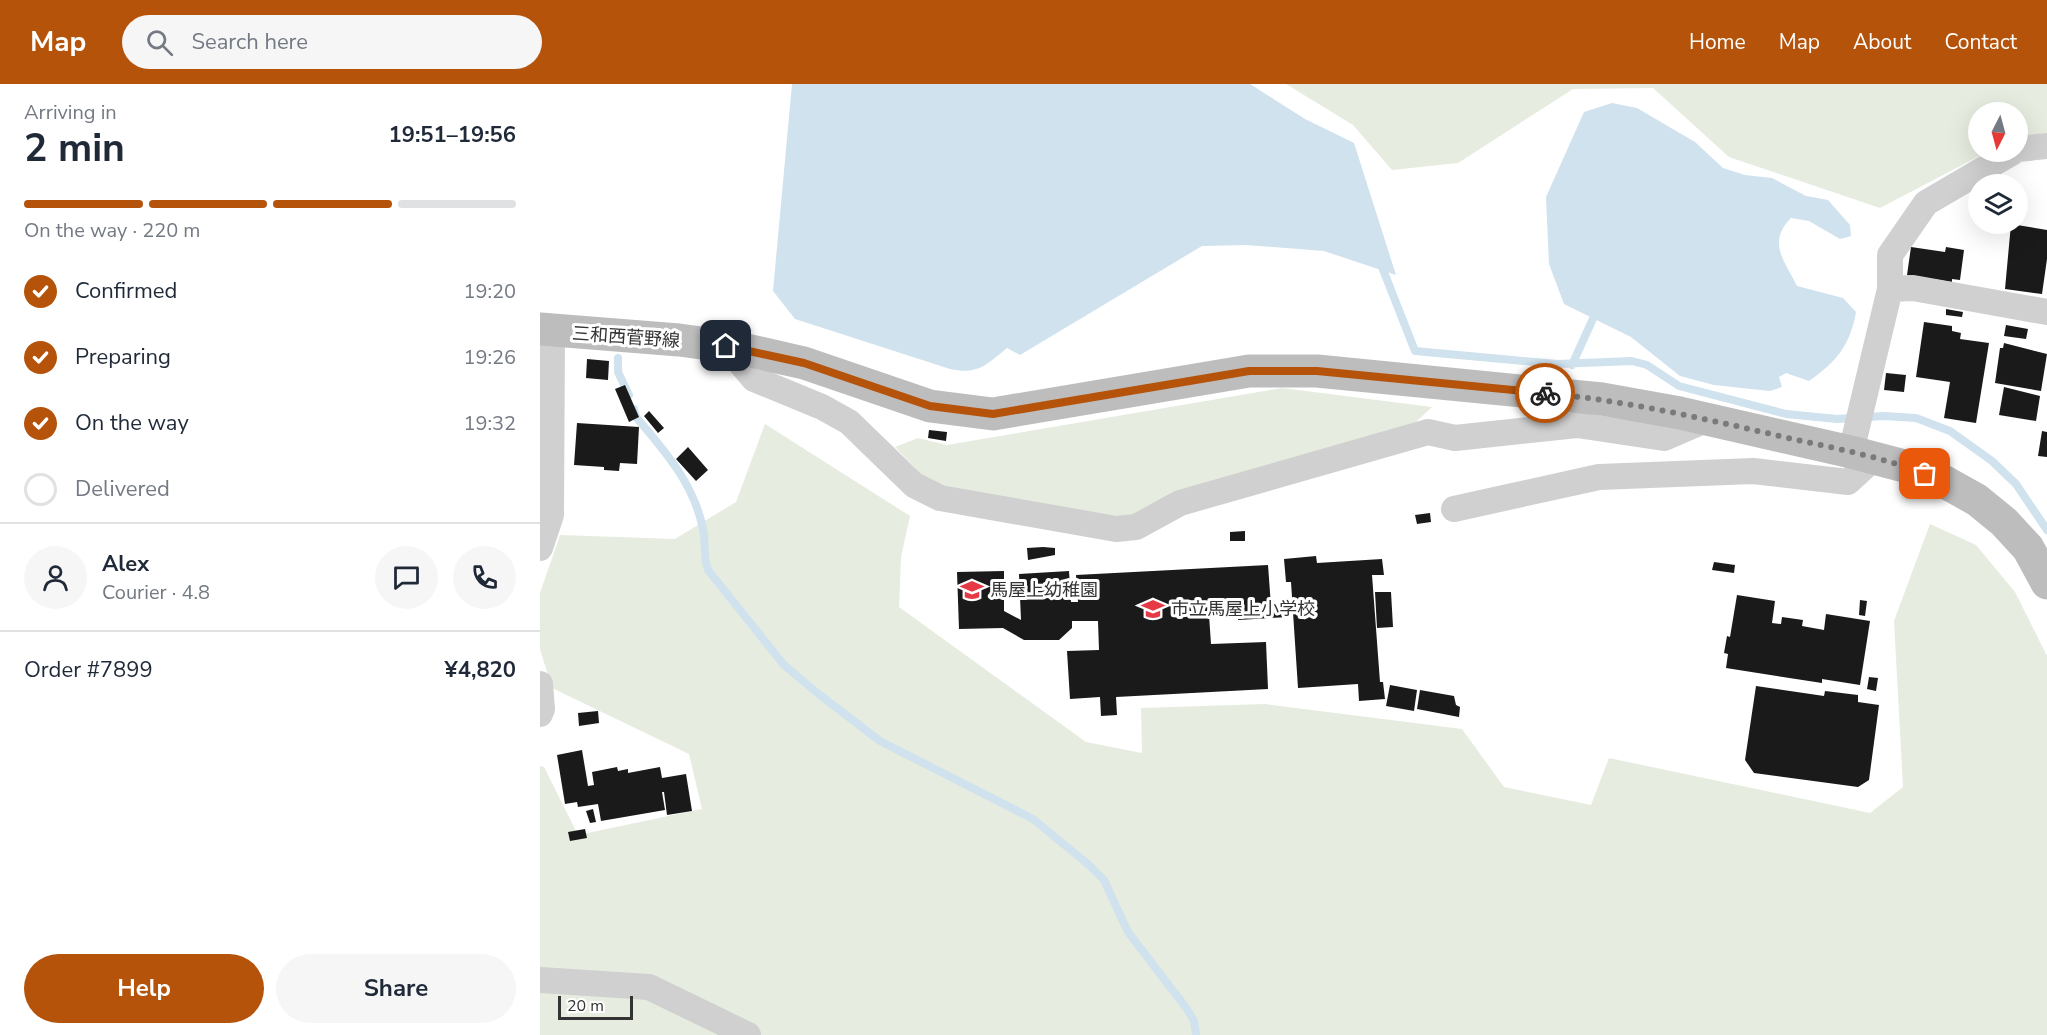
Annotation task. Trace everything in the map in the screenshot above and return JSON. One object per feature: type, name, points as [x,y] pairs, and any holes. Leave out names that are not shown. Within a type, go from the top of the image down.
[{"type":"main road","name":"三和西菅野線","points":[[546,330],[679,340],[726,346],[804,363],[930,406],[993,414],[1249,371],[1317,371],[1602,399],[1708,419],[1861,435],[1908,467],[1943,481],[1977,500],[2004,522],[2028,548],[2047,583]]},
{"type":"street","points":[[2028,148],[2047,146]]},
{"type":"street","points":[[1454,509],[1599,477],[1753,471],[1848,482],[1861,435],[1890,289],[1890,255],[1926,203],[1996,162]]},
{"type":"street","points":[[1890,289],[1913,288],[2047,312]]},
{"type":"street","points":[[540,548],[551,515],[546,330]]},
{"type":"street","points":[[726,346],[754,379],[822,407],[849,422],[914,485],[940,498],[1116,529],[1136,527],[1180,503],[1428,432],[1455,438],[1578,425],[1664,438],[1708,419]]},
{"type":"street","points":[[540,684],[542,690],[540,714]]},
{"type":"street","points":[[540,980],[649,987],[748,1035]]},
{"type":"shaded area","points":[[1286,84],[2047,84],[2047,133],[2028,136],[2028,102],[1968,102],[1968,162],[1880,208],[1729,157],[1653,88],[1573,89],[1458,163],[1392,170],[1353,125]]},
{"type":"shaded area","points":[[1282,388],[1432,407],[1415,423],[1137,517],[1115,518],[951,489],[922,475],[895,447],[918,438],[947,445]]},
{"type":"shaded area","points":[[765,424],[910,516],[901,557],[899,607],[1086,742],[1142,753],[1141,708],[1265,704],[1462,729],[1504,787],[1591,805],[1609,758],[1870,813],[1903,787],[1894,621],[1930,524],[1976,545],[2015,592],[2047,656],[2047,1035],[540,1035],[540,766],[544,767],[578,835],[702,809],[689,754],[552,688],[540,649],[540,593],[560,535],[675,539],[736,502]]},
{"type":"water","points":[[792,84],[1250,84],[1305,119],[1354,143],[1396,275],[1324,251],[1246,245],[1202,246],[1020,355],[1007,348],[981,367],[968,371],[950,369],[795,319],[773,291]]},
{"type":"water","points":[[1612,103],[1637,108],[1695,142],[1723,168],[1745,175],[1772,178],[1806,196],[1828,200],[1850,225],[1851,236],[1840,239],[1809,221],[1791,218],[1780,235],[1780,251],[1797,286],[1843,298],[1856,312],[1846,344],[1827,367],[1809,381],[1786,373],[1779,377],[1782,387],[1770,391],[1714,385],[1680,376],[1631,337],[1564,304],[1549,264],[1546,197],[1584,112]]},
{"type":"building","points":[[2028,227],[2047,230],[2047,259],[2042,294],[2005,289],[2010,234],[2028,234]]},
{"type":"building","points":[[1911,247],[1945,252],[1946,247],[1964,250],[1960,280],[1952,279],[1952,282],[1907,275]]},
{"type":"building","points":[[1946,309],[1963,312],[1962,317],[1946,315]]},
{"type":"building","points":[[1924,322],[1952,326],[1952,331],[1961,333],[1960,339],[1989,343],[1976,423],[1944,418],[1950,382],[1916,377]]},
{"type":"building","points":[[2006,325],[2028,329],[2026,339],[2004,336]]},
{"type":"building","points":[[2004,343],[2047,354],[2041,391],[1995,383],[2000,348],[2003,348]]},
{"type":"building","points":[[587,359],[609,361],[608,380],[586,378]]},
{"type":"building","points":[[1886,373],[1906,375],[1904,392],[1884,390]]},
{"type":"building","points":[[625,385],[639,417],[629,422],[615,389]]},
{"type":"building","points":[[2004,387],[2040,396],[2036,421],[1999,415]]},
{"type":"building","points":[[649,411],[664,428],[658,433],[644,416]]},
{"type":"building","points":[[577,423],[639,427],[637,464],[620,463],[619,471],[604,470],[604,467],[574,465]]},
{"type":"building","points":[[929,430],[947,432],[946,441],[928,438]]},
{"type":"building","points":[[2042,431],[2047,432],[2047,457],[2038,456]]},
{"type":"building","points":[[688,447],[708,470],[696,481],[676,459]]},
{"type":"building","points":[[1430,513],[1431,522],[1417,524],[1415,515]]},
{"type":"building","points":[[1245,531],[1245,541],[1230,541],[1230,532]]},
{"type":"building","points":[[1027,548],[1055,548],[1055,555],[1028,560]]},
{"type":"building","points":[[1316,556],[1317,563],[1382,559],[1384,575],[1372,575],[1380,682],[1383,682],[1385,699],[1359,701],[1358,684],[1298,688],[1291,582],[1286,582],[1284,559]]},
{"type":"building","points":[[1714,562],[1735,565],[1734,573],[1712,570]]},
{"type":"building","points":[[1268,565],[1271,606],[1288,605],[1289,617],[1238,620],[1238,614],[1209,615],[1211,644],[1266,642],[1268,689],[1116,697],[1117,715],[1101,716],[1100,697],[1070,699],[1067,651],[1099,650],[1098,621],[1072,621],[1072,628],[1059,640],[1024,640],[1003,628],[959,629],[957,572],[1004,571],[1004,611],[1021,620],[1019,574],[1069,571],[1071,602],[1078,602],[1076,575]]},
{"type":"building","points":[[1375,592],[1391,592],[1393,627],[1377,628]]},
{"type":"building","points":[[1737,595],[1775,601],[1772,623],[1781,624],[1782,617],[1803,620],[1802,626],[1824,630],[1826,614],[1870,621],[1860,685],[1822,679],[1822,683],[1726,668],[1728,654],[1724,653],[1727,636],[1730,637]]},
{"type":"building","points":[[1860,600],[1867,601],[1865,616],[1859,615]]},
{"type":"building","points":[[1869,677],[1878,678],[1876,691],[1867,689]]},
{"type":"building","points":[[1390,685],[1417,690],[1414,711],[1386,706]]},
{"type":"building","points":[[1756,686],[1824,696],[1825,691],[1858,695],[1858,702],[1879,705],[1869,780],[1858,787],[1754,773],[1745,760]]},
{"type":"building","points":[[1420,690],[1454,696],[1456,705],[1460,707],[1459,717],[1417,709]]},
{"type":"building","points":[[598,711],[599,723],[579,726],[578,713]]},
{"type":"building","points":[[582,750],[588,786],[594,785],[592,772],[617,767],[618,771],[628,769],[628,773],[660,767],[662,778],[686,774],[692,811],[667,815],[664,792],[662,792],[665,810],[601,821],[598,804],[578,807],[577,802],[565,804],[557,755]]},
{"type":"building","points":[[593,809],[596,822],[590,823],[586,811]]},
{"type":"building","points":[[585,829],[587,838],[570,841],[568,832]]},
{"type":"waterway","points":[[1380,262],[1415,351],[1557,364],[1632,361],[1647,365],[1679,386],[1786,414],[1837,419],[1884,416],[1916,418],[1950,431],[1992,461],[2016,484],[2047,530]]},
{"type":"waterway","points":[[1572,365],[1596,312]]},
{"type":"waterway","points":[[618,358],[618,372],[629,395]]},
{"type":"waterway","points":[[634,409],[636,417],[668,456],[693,497],[703,529],[708,570],[784,665],[880,741],[1033,819],[1089,865],[1104,880],[1128,932],[1187,1009],[1194,1021],[1196,1035]]},
{"type":"way so far","points":[[1545,393],[1602,399],[1680,413],[1851,452],[1908,467],[1925,474]]},
{"type":"place","name":"馬屋上幼稚園","points":[[972,590]]},
{"type":"place","name":"市立馬屋上小学校","points":[[1153,609]]},
{"type":"route","points":[[726,346],[804,363],[930,406],[993,414],[1249,371],[1317,371],[1545,393]]}]
